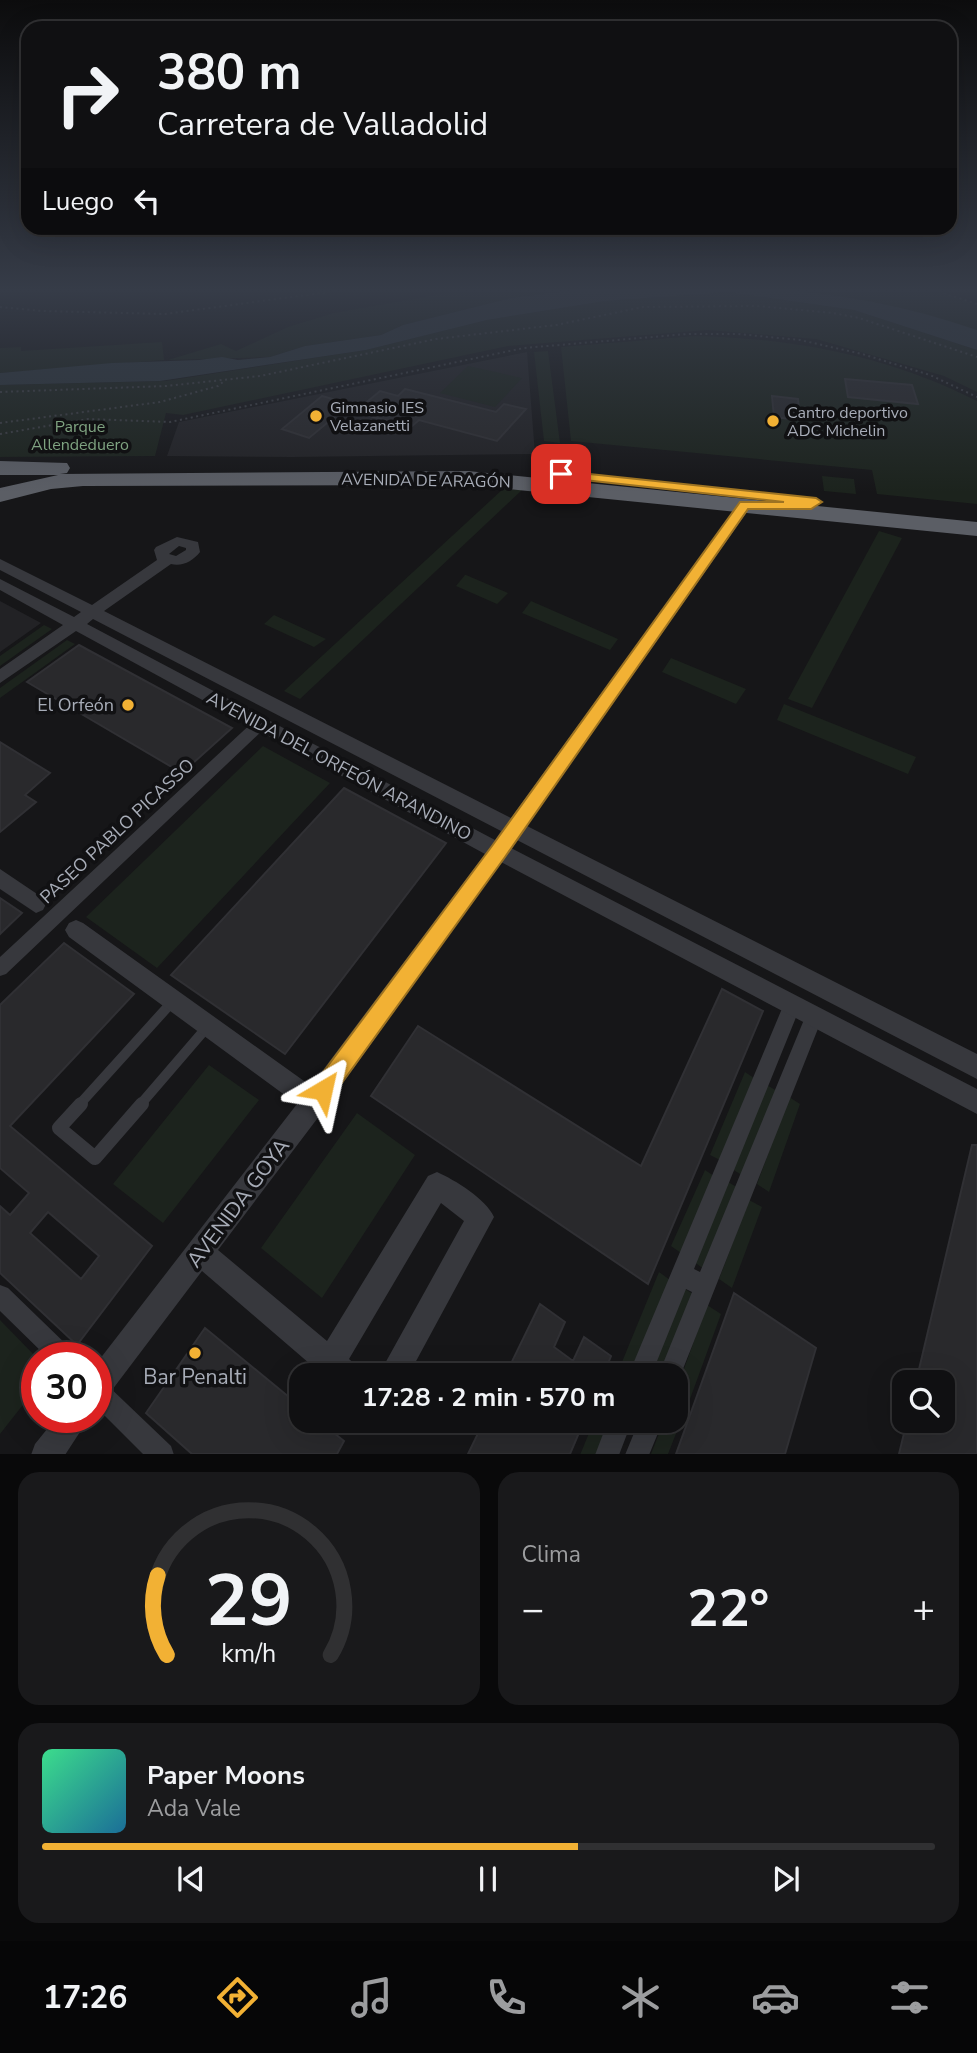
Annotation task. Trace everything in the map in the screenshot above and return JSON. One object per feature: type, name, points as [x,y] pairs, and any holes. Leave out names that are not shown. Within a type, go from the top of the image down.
[{"type":"highway","name":"AVENIDA DE ARAGÓN","points":[[0,468],[468,467],[977,519]]},
{"type":"highway","name":"AVENIDA DE ARAGÓN","points":[[0,495],[50,482],[83,479],[468,478],[977,529]]},
{"type":"street","points":[[744,505],[811,506],[816,502]]},
{"type":"street","name":"AVENIDA GOYA","points":[[112,1368],[314,1102],[498,851],[744,505]]},
{"type":"street","points":[[0,677],[166,560]]},
{"type":"street","name":"AVENIDA DEL ORFEÓN ARANDINO","points":[[0,564],[977,1067]]},
{"type":"street","name":"AVENIDA DEL ORFEÓN ARANDINO","points":[[0,584],[498,851],[977,1102]]},
{"type":"street","name":"PASEO PABLO PICASSO","points":[[0,968],[261,723]]},
{"type":"street","points":[[0,878],[36,904]]},
{"type":"street","points":[[76,930],[314,1102]]},
{"type":"street","points":[[644,1363],[792,1005]]},
{"type":"street","points":[[674,1363],[814,1016]]},
{"type":"street","points":[[765,1071],[788,1083]]},
{"type":"street","points":[[723,1171],[746,1185]]},
{"type":"street","points":[[342,1363],[437,1185],[481,1217],[399,1363]]},
{"type":"street","points":[[200,1252],[332,1363]]},
{"type":"street","points":[[681,1273],[705,1288]]},
{"type":"street","points":[[0,1296],[47,1342]]},
{"type":"street","points":[[112,1405],[162,1454]]},
{"type":"street","points":[[46,1454],[62,1433]]},
{"type":"street","points":[[607,1454],[615,1433]]},
{"type":"street","points":[[637,1454],[645,1433]]},
{"type":"lane","points":[[173,1001],[59,1128],[95,1158],[208,1026]]},
{"type":"path","points":[[0,392],[166,386],[260,376],[358,356]]},
{"type":"path","points":[[0,434],[88,419],[170,422],[486,356]]},
{"type":"path","points":[[868,356],[930,375],[977,397]]},
{"type":"path","points":[[0,423],[160,402],[218,386],[227,379]]},
{"type":"shaded area","points":[[327,356],[160,381],[0,385],[0,373],[112,363]]},
{"type":"shaded area","points":[[508,356],[527,356],[535,454],[167,456],[179,422]]},
{"type":"shaded area","points":[[0,601],[41,623],[0,652]]},
{"type":"green space","points":[[0,356],[164,356],[164,360],[0,373]]},
{"type":"green space","points":[[182,356],[274,356],[270,357],[168,360]]},
{"type":"green space","name":"Parque Allendeduero","points":[[328,356],[462,356],[183,415],[166,413],[155,456],[0,457],[0,385],[165,381]]},
{"type":"green space","points":[[534,356],[549,356],[560,443],[544,441]]},
{"type":"green space","name":"Cantro deportivo ADC Michelin","points":[[562,356],[855,356],[910,372],[977,401],[977,504],[877,494],[872,470],[571,441]]},
{"type":"green space","points":[[874,356],[977,356],[977,392],[944,376]]},
{"type":"green space","points":[[468,366],[522,378],[495,407],[440,393]]},
{"type":"green space","points":[[822,476],[854,479],[856,494],[824,491]]},
{"type":"green space","points":[[503,489],[522,490],[300,699],[284,691]]},
{"type":"green space","points":[[879,531],[902,538],[812,708],[788,699]]},
{"type":"green space","points":[[465,575],[508,593],[497,604],[456,586]]},
{"type":"green space","points":[[531,601],[618,639],[610,650],[522,613]]},
{"type":"green space","points":[[274,615],[326,639],[314,647],[264,624]]},
{"type":"green space","points":[[44,625],[52,629],[0,666],[0,656]]},
{"type":"green space","points":[[67,640],[75,644],[0,698],[0,688]]},
{"type":"green space","points":[[671,658],[746,689],[736,704],[662,672]]},
{"type":"green space","points":[[784,704],[916,757],[908,774],[777,720]]},
{"type":"green space","points":[[263,746],[330,783],[157,968],[86,917]]},
{"type":"green space","points":[[209,1065],[259,1100],[163,1223],[113,1184]]},
{"type":"green space","points":[[745,1072],[754,1078],[720,1160],[710,1155]]},
{"type":"green space","points":[[765,1084],[777,1091],[745,1177],[732,1169]]},
{"type":"green space","points":[[789,1097],[800,1104],[769,1192],[757,1184]]},
{"type":"green space","points":[[357,1113],[415,1155],[322,1298],[261,1248]]},
{"type":"green space","points":[[705,1170],[714,1176],[681,1253],[671,1246]]},
{"type":"green space","points":[[725,1180],[738,1188],[707,1271],[694,1262]]},
{"type":"green space","points":[[749,1200],[762,1207],[732,1288],[719,1279]]},
{"type":"green space","points":[[659,1272],[670,1280],[636,1363],[622,1362]]},
{"type":"green space","points":[[682,1287],[696,1296],[671,1363],[652,1363]]},
{"type":"green space","points":[[707,1305],[721,1314],[688,1405],[686,1363]]},
{"type":"green space","points":[[0,1320],[21,1342],[21,1407],[0,1434]]},
{"type":"green space","points":[[589,1433],[605,1433],[596,1454],[580,1454]]},
{"type":"green space","points":[[659,1433],[676,1433],[668,1454],[651,1454]]},
{"type":"building","points":[[845,379],[912,385],[918,404],[848,397]]},
{"type":"building","points":[[405,389],[496,412],[504,404],[526,409],[497,441],[419,420],[411,427],[373,417],[380,411],[362,406],[380,391],[398,396]]},
{"type":"building","name":"Gimnasio IES Velazanetti","points":[[322,396],[350,404],[309,438],[282,429]]},
{"type":"building","points":[[772,396],[798,399],[800,420],[774,417]]},
{"type":"building","name":"El Orfeón","points":[[79,645],[232,728],[182,773],[27,682]]},
{"type":"building","points":[[0,742],[50,773],[25,795],[36,802],[0,832]]},
{"type":"building","points":[[344,788],[446,843],[285,1054],[171,975]]},
{"type":"building","points":[[0,898],[22,913],[0,934]]},
{"type":"building","points":[[64,943],[134,994],[10,1126],[152,1246],[79,1342],[74,1342],[0,1273],[0,1206],[10,1215],[29,1193],[0,1168],[0,1005]],"holes":[[[48,1212],[99,1256],[81,1279],[30,1233]]]},
{"type":"building","points":[[722,989],[763,1011],[648,1284],[371,1096],[418,1026],[641,1166]]},
{"type":"building","points":[[972,1145],[977,1145],[977,1454],[899,1454],[904,1433],[955,1433],[955,1370],[919,1370]]},
{"type":"building","points":[[734,1293],[816,1348],[785,1454],[676,1454],[684,1433],[688,1433],[688,1421]]},
{"type":"building","points":[[540,1304],[565,1322],[554,1347],[573,1361],[584,1337],[611,1356],[608,1363],[511,1363]]},
{"type":"building","points":[[205,1328],[289,1397],[289,1433],[334,1433],[344,1441],[337,1454],[192,1454],[146,1413]]},
{"type":"building","points":[[478,1433],[579,1433],[570,1454],[468,1454]]},
{"type":"place","name":"Gimnasio IES Velazanetti","points":[[316,416]]},
{"type":"place","name":"Cantro deportivo ADC Michelin","points":[[773,421]]},
{"type":"place","name":"El Orfeón","points":[[128,705]]},
{"type":"place","name":"Bar Penalti","points":[[195,1353]]},
{"type":"route","points":[[323,1090],[498,851],[744,505],[811,506],[816,502],[561,474]]}]
